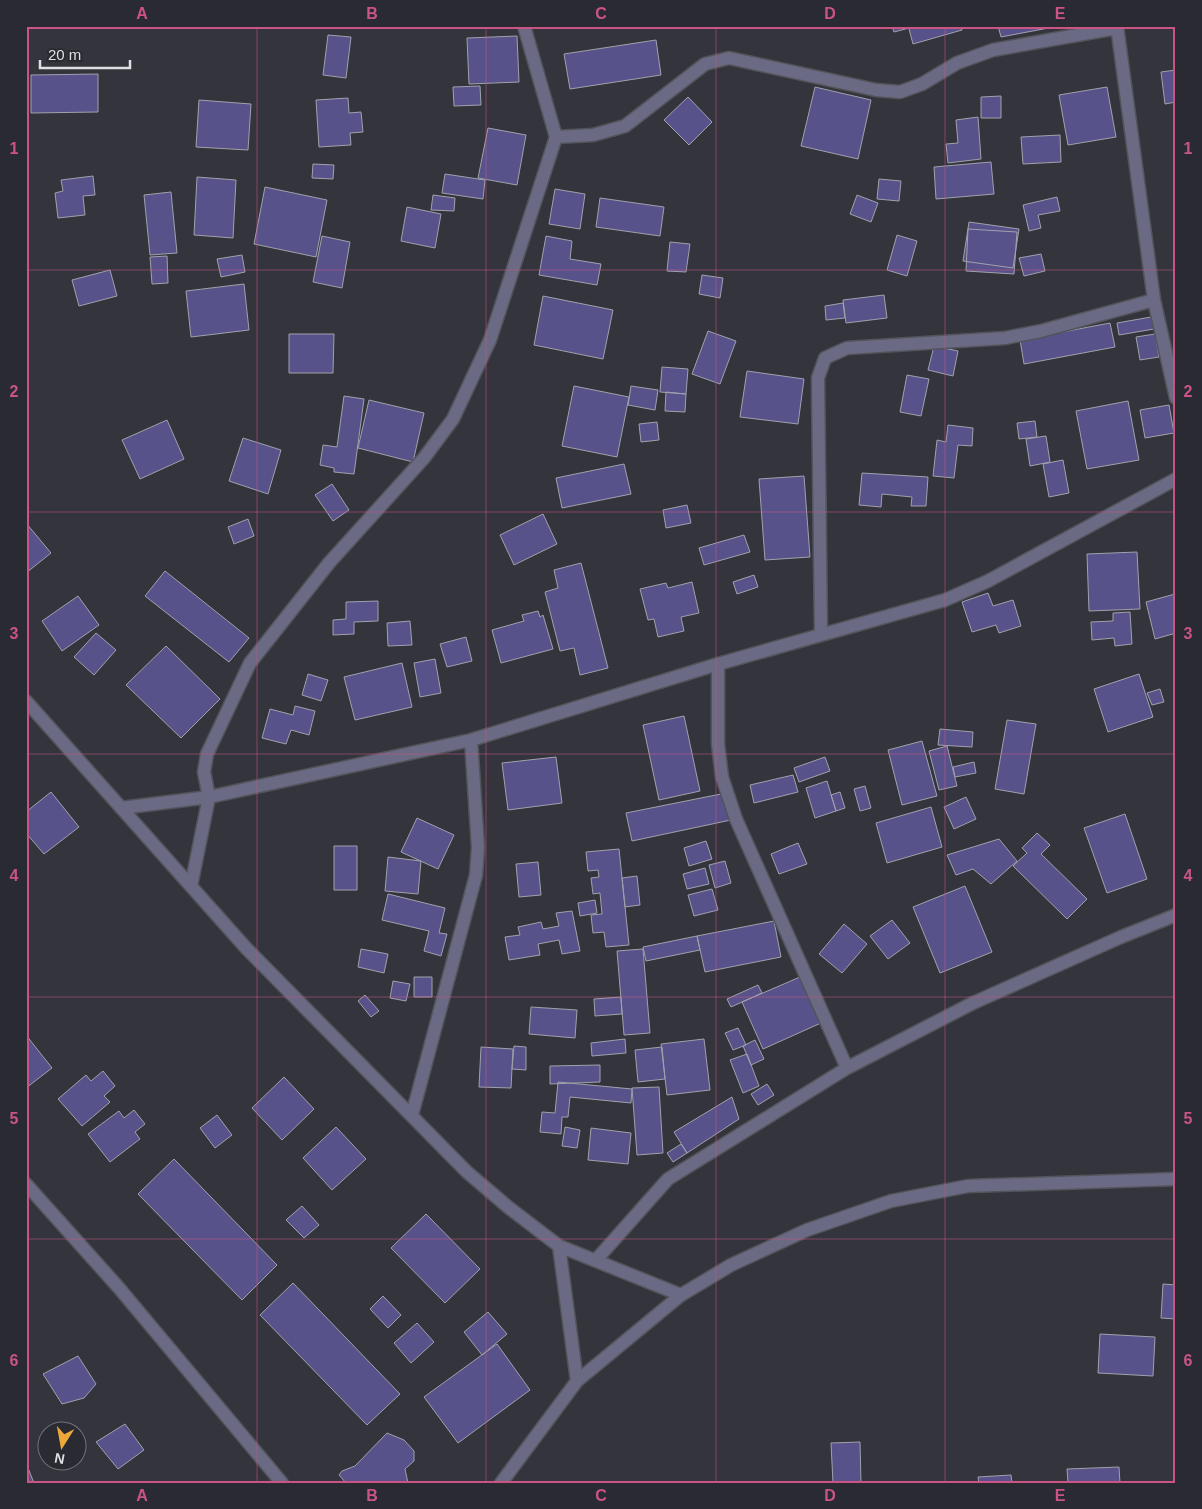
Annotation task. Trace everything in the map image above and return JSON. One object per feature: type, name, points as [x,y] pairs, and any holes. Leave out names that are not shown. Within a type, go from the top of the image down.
[{"type":"street","points":[[191,886],[209,798],[204,772],[207,754],[250,663],[329,563],[424,458],[453,420],[490,340],[556,137],[524,26]]},
{"type":"street","points":[[556,137],[593,135],[625,126],[704,64],[729,58],[876,90],[900,92],[922,84],[957,63],[993,50],[1117,27],[1154,300],[1176,398]]},
{"type":"street","points":[[821,634],[818,378],[825,358],[847,348],[1005,338],[1154,300]]},
{"type":"street","points":[[121,808],[209,798],[470,740],[718,664],[944,600],[988,581],[1176,479]]},
{"type":"street","points":[[718,664],[718,744],[722,778],[736,819],[847,1068]]},
{"type":"street","points":[[26,701],[246,948],[467,1172],[508,1207],[560,1246],[681,1295]]},
{"type":"street","points":[[412,1115],[476,875],[478,847],[470,740]]},
{"type":"street","points":[[596,1260],[668,1179],[847,1068],[973,1003],[1121,937],[1176,915]]},
{"type":"street","points":[[501,1483],[577,1381],[681,1295],[731,1265],[807,1230],[891,1201],[968,1186],[1176,1179]]},
{"type":"street","points":[[26,1184],[119,1288],[282,1483]]},
{"type":"street","points":[[560,1246],[577,1381]]},
{"type":"building","points":[[892,26],[917,26],[894,32]]},
{"type":"building","points":[[917,26],[961,26],[962,30],[913,44],[909,29]]},
{"type":"building","points":[[998,26],[1059,26],[1001,37]]},
{"type":"building","points":[[328,35],[351,37],[346,78],[323,75]]},
{"type":"building","points":[[517,36],[519,82],[469,84],[467,38]]},
{"type":"building","points":[[656,40],[661,75],[570,89],[564,54]]},
{"type":"building","points":[[1176,70],[1176,102],[1165,104],[1161,72]]},
{"type":"building","points":[[98,74],[98,112],[31,113],[31,75]]},
{"type":"building","points":[[480,86],[481,105],[454,106],[453,87]]},
{"type":"building","points":[[815,87],[871,100],[858,159],[801,146]]},
{"type":"building","points":[[1107,87],[1116,137],[1068,145],[1059,95]]},
{"type":"building","points":[[1001,96],[1001,118],[981,118],[981,97]]},
{"type":"building","points":[[688,97],[712,122],[689,145],[664,120]]},
{"type":"building","points":[[348,98],[349,113],[361,112],[363,132],[350,133],[351,145],[319,147],[316,100]]},
{"type":"building","points":[[199,100],[251,104],[248,150],[196,147]]},
{"type":"building","points":[[978,117],[981,159],[948,163],[946,144],[958,143],[956,120]]},
{"type":"building","points":[[488,128],[526,135],[517,185],[478,178]]},
{"type":"building","points":[[1060,135],[1061,162],[1023,164],[1021,137]]},
{"type":"building","points":[[991,162],[994,194],[936,199],[934,167]]},
{"type":"building","points":[[313,164],[334,165],[333,179],[312,178]]},
{"type":"building","points":[[445,174],[485,180],[483,199],[442,193]]},
{"type":"building","points":[[93,176],[95,195],[83,196],[85,215],[58,218],[55,193],[63,191],[61,180]]},
{"type":"building","points":[[197,177],[236,180],[233,238],[194,235]]},
{"type":"building","points":[[879,179],[901,181],[899,201],[877,199]]},
{"type":"building","points":[[265,187],[327,200],[316,257],[254,244]]},
{"type":"building","points":[[555,189],[585,194],[580,229],[549,224]]},
{"type":"building","points":[[171,192],[177,253],[150,255],[144,195]]},
{"type":"building","points":[[433,195],[455,198],[454,211],[431,210]]},
{"type":"building","points":[[857,195],[878,203],[871,222],[850,214]]},
{"type":"building","points":[[1057,197],[1060,211],[1038,215],[1041,228],[1029,231],[1023,205]]},
{"type":"building","points":[[600,198],[664,207],[660,236],[596,227]]},
{"type":"building","points":[[407,207],[441,214],[435,248],[401,241]]},
{"type":"building","points":[[969,222],[1019,229],[1013,268],[963,261]]},
{"type":"building","points":[[968,229],[1017,232],[1014,274],[966,271]]},
{"type":"building","points":[[897,235],[917,241],[907,276],[887,270]]},
{"type":"building","points":[[322,236],[350,242],[342,288],[313,282]]},
{"type":"building","points":[[546,236],[572,241],[570,259],[601,264],[597,285],[539,275]]},
{"type":"building","points":[[670,242],[690,244],[686,272],[667,271]]},
{"type":"building","points":[[1041,254],[1045,271],[1024,276],[1019,258]]},
{"type":"building","points":[[242,255],[245,272],[221,277],[217,259]]},
{"type":"building","points":[[167,256],[168,283],[152,284],[150,257]]},
{"type":"building","points":[[110,270],[117,296],[79,306],[72,280]]},
{"type":"building","points":[[702,275],[723,278],[720,298],[699,294]]},
{"type":"building","points":[[244,284],[249,330],[191,337],[186,291]]},
{"type":"building","points":[[884,295],[887,318],[846,323],[843,300]]},
{"type":"building","points":[[543,296],[613,310],[603,359],[534,345]]},
{"type":"building","points":[[843,303],[845,318],[826,320],[825,306]]},
{"type":"building","points":[[1151,317],[1154,329],[1119,335],[1117,323]]},
{"type":"building","points":[[1110,323],[1115,347],[1024,364],[1020,340]]},
{"type":"building","points":[[708,331],[736,341],[720,384],[692,374]]},
{"type":"building","points":[[289,334],[334,334],[333,373],[289,373]]},
{"type":"building","points":[[1155,334],[1159,357],[1140,360],[1136,337]]},
{"type":"building","points":[[934,346],[958,351],[953,376],[928,370]]},
{"type":"building","points":[[662,367],[688,369],[686,394],[660,392]]},
{"type":"building","points":[[747,371],[804,379],[798,424],[740,417]]},
{"type":"building","points":[[907,375],[929,379],[921,416],[900,412]]},
{"type":"building","points":[[574,386],[629,397],[617,457],[562,446]]},
{"type":"building","points":[[631,386],[658,390],[655,410],[628,405]]},
{"type":"building","points":[[666,392],[686,394],[685,412],[665,411]]},
{"type":"building","points":[[344,396],[364,399],[354,474],[334,472],[334,468],[320,465],[323,445],[337,447]]},
{"type":"building","points":[[369,400],[424,413],[413,462],[358,448]]},
{"type":"building","points":[[1128,401],[1139,460],[1087,469],[1076,411]]},
{"type":"building","points":[[1169,405],[1174,433],[1145,438],[1140,410]]},
{"type":"building","points":[[167,420],[184,459],[140,479],[122,440]]},
{"type":"building","points":[[1035,421],[1037,437],[1019,439],[1017,423]]},
{"type":"building","points":[[657,422],[659,440],[641,442],[639,424]]},
{"type":"building","points":[[948,425],[973,428],[972,446],[958,445],[954,478],[933,476],[937,440],[946,442]]},
{"type":"building","points":[[1046,436],[1050,462],[1030,466],[1026,439]]},
{"type":"building","points":[[243,438],[281,450],[268,494],[229,481]]},
{"type":"building","points":[[1063,460],[1069,493],[1049,497],[1043,464]]},
{"type":"building","points":[[624,464],[631,494],[562,508],[556,478]]},
{"type":"building","points":[[862,473],[928,477],[926,506],[911,506],[912,497],[882,494],[881,507],[859,505]]},
{"type":"building","points":[[804,476],[810,557],[765,560],[759,479]]},
{"type":"building","points":[[332,484],[349,510],[333,521],[315,495]]},
{"type":"building","points":[[687,505],[691,523],[666,528],[663,510]]},
{"type":"building","points":[[543,514],[557,544],[514,565],[500,535]]},
{"type":"building","points":[[248,519],[254,536],[234,544],[228,527]]},
{"type":"building","points":[[26,523],[51,553],[26,573]]},
{"type":"building","points":[[744,535],[750,552],[704,565],[699,548]]},
{"type":"building","points":[[1137,552],[1140,609],[1089,611],[1087,554]]},
{"type":"building","points":[[581,563],[608,668],[580,675],[574,648],[560,651],[545,592],[558,588],[554,570]]},
{"type":"building","points":[[165,571],[249,638],[229,662],[145,596]]},
{"type":"building","points":[[754,575],[758,587],[737,594],[733,582]]},
{"type":"building","points":[[692,582],[699,613],[681,617],[684,631],[658,637],[654,619],[648,620],[640,589],[666,583],[668,588]]},
{"type":"building","points":[[988,593],[993,606],[1013,600],[1021,626],[999,633],[996,625],[972,632],[962,602]]},
{"type":"building","points":[[1175,594],[1176,633],[1155,639],[1146,602]]},
{"type":"building","points":[[78,596],[99,625],[62,651],[42,621]]},
{"type":"building","points":[[378,601],[378,621],[354,622],[354,634],[333,635],[333,620],[346,619],[346,602]]},
{"type":"building","points":[[538,611],[540,617],[543,615],[553,649],[501,663],[492,630],[524,621],[522,615]]},
{"type":"building","points":[[1130,612],[1132,644],[1115,646],[1114,638],[1092,640],[1091,622],[1113,621],[1113,613]]},
{"type":"building","points":[[410,621],[412,645],[388,646],[387,623]]},
{"type":"building","points":[[96,633],[116,650],[94,675],[74,657]]},
{"type":"building","points":[[466,637],[472,661],[447,667],[440,644]]},
{"type":"building","points":[[166,646],[220,699],[181,738],[126,685]]},
{"type":"building","points":[[435,659],[441,693],[420,697],[414,663]]},
{"type":"building","points":[[402,663],[412,707],[355,720],[344,677]]},
{"type":"building","points":[[308,674],[328,680],[321,701],[302,695]]},
{"type":"building","points":[[1139,674],[1153,717],[1108,732],[1094,689]]},
{"type":"building","points":[[1160,689],[1164,702],[1152,705],[1147,693]]},
{"type":"building","points":[[295,706],[315,711],[309,735],[291,730],[286,744],[262,738],[270,709],[293,715]]},
{"type":"building","points":[[684,716],[700,791],[659,800],[643,725]]},
{"type":"building","points":[[1007,720],[1036,724],[1024,794],[995,789]]},
{"type":"building","points":[[940,729],[973,732],[972,747],[938,745]]},
{"type":"building","points":[[922,741],[937,796],[902,805],[888,750]]},
{"type":"building","points":[[947,746],[957,786],[939,790],[929,751]]},
{"type":"building","points":[[556,757],[562,803],[508,810],[502,763]]},
{"type":"building","points":[[825,757],[830,771],[799,782],[794,768]]},
{"type":"building","points":[[974,762],[976,773],[955,777],[953,767]]},
{"type":"building","points":[[793,775],[798,792],[754,803],[750,785]]},
{"type":"building","points":[[827,781],[836,811],[815,818],[806,788]]},
{"type":"building","points":[[865,786],[871,808],[860,811],[854,789]]},
{"type":"building","points":[[51,792],[79,827],[44,854],[26,833],[26,812]]},
{"type":"building","points":[[840,792],[845,808],[836,811],[831,795]]},
{"type":"building","points":[[726,793],[731,820],[632,841],[626,813]]},
{"type":"building","points":[[966,797],[976,819],[954,829],[944,807]]},
{"type":"building","points":[[931,807],[942,847],[887,863],[876,823]]},
{"type":"building","points":[[1125,814],[1147,879],[1107,893],[1084,828]]},
{"type":"building","points":[[417,818],[454,835],[438,869],[401,852]]},
{"type":"building","points":[[1037,833],[1050,845],[1041,854],[1087,899],[1067,919],[1013,866],[1027,853],[1022,848]]},
{"type":"building","points":[[999,839],[1017,861],[991,884],[973,869],[956,875],[947,855]]},
{"type":"building","points":[[706,841],[712,859],[689,866],[684,848]]},
{"type":"building","points":[[798,843],[807,864],[779,874],[771,854]]},
{"type":"building","points":[[334,846],[357,846],[357,890],[334,890]]},
{"type":"building","points":[[619,849],[629,945],[606,947],[604,932],[593,933],[591,915],[602,914],[600,893],[593,894],[591,878],[599,877],[598,870],[588,871],[586,852]]},
{"type":"building","points":[[388,857],[421,861],[418,894],[385,891]]},
{"type":"building","points":[[725,861],[731,883],[715,888],[709,865]]},
{"type":"building","points":[[538,862],[541,895],[519,897],[516,864]]},
{"type":"building","points":[[705,868],[709,884],[687,889],[683,874]]},
{"type":"building","points":[[637,876],[640,905],[625,907],[622,878]]},
{"type":"building","points":[[965,886],[992,952],[940,973],[913,907]]},
{"type":"building","points":[[712,889],[718,910],[694,916],[688,895]]},
{"type":"building","points":[[388,894],[445,908],[439,933],[447,934],[441,956],[424,951],[429,931],[382,920]]},
{"type":"building","points":[[595,900],[597,913],[580,916],[578,903]]},
{"type":"building","points":[[572,911],[580,951],[562,954],[559,940],[538,944],[540,955],[509,960],[505,937],[520,935],[518,927],[541,922],[543,929],[559,926],[556,913]]},
{"type":"building","points":[[892,920],[910,943],[888,959],[870,936]]},
{"type":"building","points":[[774,921],[781,957],[705,972],[697,936]]},
{"type":"building","points":[[844,924],[867,944],[842,973],[819,954]]},
{"type":"building","points":[[697,936],[700,950],[646,961],[643,947]]},
{"type":"building","points":[[361,949],[388,954],[384,973],[358,967]]},
{"type":"building","points":[[643,949],[650,1033],[624,1035],[617,951]]},
{"type":"building","points":[[414,977],[432,977],[432,997],[414,997]]},
{"type":"building","points":[[800,977],[821,1023],[763,1049],[742,1002]]},
{"type":"building","points":[[393,981],[410,984],[406,1001],[390,998]]},
{"type":"building","points":[[758,985],[762,993],[731,1007],[727,999]]},
{"type":"building","points":[[365,995],[379,1011],[371,1017],[358,1001]]},
{"type":"building","points":[[621,997],[622,1014],[595,1016],[594,999]]},
{"type":"building","points":[[531,1007],[577,1010],[575,1038],[529,1034]]},
{"type":"building","points":[[738,1028],[746,1045],[733,1050],[725,1033]]},
{"type":"building","points":[[26,1035],[52,1068],[26,1088]]},
{"type":"building","points":[[625,1039],[626,1053],[592,1056],[591,1043]]},
{"type":"building","points":[[704,1039],[710,1090],[667,1095],[661,1044]]},
{"type":"building","points":[[755,1040],[764,1059],[751,1065],[743,1046]]},
{"type":"building","points":[[514,1046],[526,1047],[526,1070],[512,1069]]},
{"type":"building","points":[[481,1047],[513,1049],[511,1088],[479,1087]]},
{"type":"building","points":[[662,1047],[665,1079],[638,1082],[635,1050]]},
{"type":"building","points":[[747,1054],[759,1086],[743,1093],[730,1060]]},
{"type":"building","points":[[600,1065],[600,1082],[550,1084],[550,1066]]},
{"type":"building","points":[[103,1071],[115,1086],[104,1096],[110,1102],[82,1126],[58,1099],[86,1075],[91,1081]]},
{"type":"building","points":[[284,1077],[314,1109],[282,1140],[252,1108]]},
{"type":"building","points":[[558,1082],[632,1089],[631,1103],[570,1097],[568,1117],[562,1117],[561,1134],[540,1132],[542,1112],[555,1113]]},
{"type":"building","points":[[767,1084],[774,1095],[758,1105],[751,1094]]},
{"type":"building","points":[[659,1087],[663,1153],[637,1155],[632,1088]]},
{"type":"building","points":[[732,1097],[739,1119],[687,1153],[674,1132]]},
{"type":"building","points":[[134,1110],[145,1124],[135,1132],[140,1139],[110,1162],[88,1134],[119,1111],[124,1118]]},
{"type":"building","points":[[217,1115],[232,1135],[215,1148],[200,1128]]},
{"type":"building","points":[[336,1127],[366,1159],[332,1190],[303,1158]]},
{"type":"building","points":[[565,1127],[580,1130],[577,1148],[562,1146]]},
{"type":"building","points":[[591,1128],[631,1133],[628,1164],[588,1160]]},
{"type":"building","points":[[681,1144],[687,1153],[673,1162],[667,1153]]},
{"type":"building","points":[[174,1159],[277,1265],[242,1300],[138,1194]]},
{"type":"building","points":[[302,1206],[319,1225],[304,1238],[286,1220]]},
{"type":"building","points":[[426,1214],[480,1269],[445,1303],[391,1248]]},
{"type":"building","points":[[293,1283],[400,1394],[367,1425],[260,1315]]},
{"type":"building","points":[[1163,1284],[1176,1285],[1176,1319],[1161,1318]]},
{"type":"building","points":[[383,1296],[401,1315],[388,1328],[370,1309]]},
{"type":"building","points":[[488,1312],[507,1334],[482,1355],[464,1332]]},
{"type":"building","points":[[417,1323],[434,1342],[411,1363],[394,1343]]},
{"type":"building","points":[[1100,1334],[1155,1337],[1153,1376],[1098,1373]]},
{"type":"building","points":[[497,1344],[530,1390],[458,1443],[424,1397]]},
{"type":"building","points":[[78,1356],[96,1384],[84,1398],[62,1404],[43,1374]]},
{"type":"building","points":[[125,1424],[144,1450],[118,1469],[96,1442]]},
{"type":"building","points":[[387,1433],[404,1440],[414,1451],[414,1461],[405,1469],[408,1483],[346,1483],[339,1475],[342,1471],[355,1466]]},
{"type":"building","points":[[860,1442],[861,1483],[833,1483],[831,1443]]},
{"type":"building","points":[[26,1463],[34,1483],[26,1483]]},
{"type":"building","points":[[1119,1467],[1120,1483],[1068,1483],[1067,1469]]},
{"type":"building","points":[[1011,1475],[1012,1483],[979,1483],[978,1477]]}]
